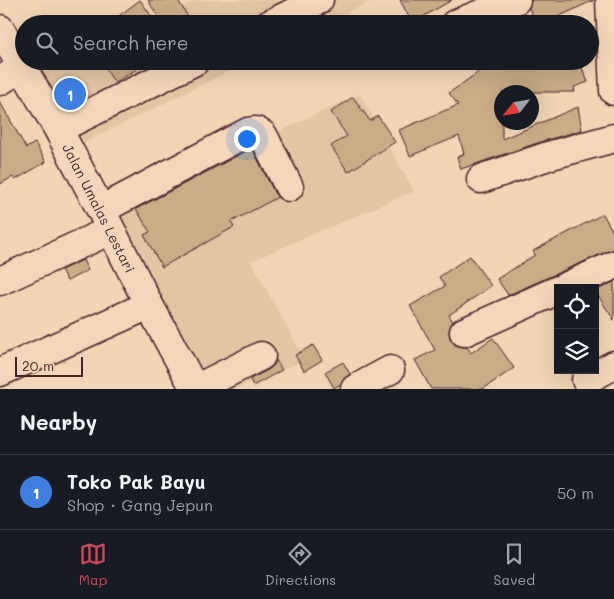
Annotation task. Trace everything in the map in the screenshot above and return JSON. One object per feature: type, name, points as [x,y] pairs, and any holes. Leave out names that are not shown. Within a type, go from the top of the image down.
[{"type":"street","points":[[288,15],[319,0]]},
{"type":"street","points":[[478,15],[516,0]]},
{"type":"street","points":[[610,0],[614,91]]},
{"type":"street","name":"Jalan Umalas Lestari","points":[[0,29],[11,74],[58,129],[149,305],[195,389]]},
{"type":"street","points":[[58,129],[176,70]]},
{"type":"street","points":[[0,281],[106,220],[248,132],[256,131],[263,135],[289,187]]},
{"type":"street","points":[[481,179],[548,156],[614,138]]},
{"type":"street","points":[[572,284],[614,265]]},
{"type":"street","points":[[464,332],[554,292]]},
{"type":"street","points":[[0,372],[149,305]]},
{"type":"street","points":[[195,389],[260,356]]},
{"type":"street","points":[[586,380],[614,365]]},
{"type":"street","points":[[355,389],[390,370]]},
{"type":"shaded area","points":[[198,0],[372,0],[343,15],[166,15]]},
{"type":"shaded area","points":[[47,70],[231,70],[70,150],[59,160],[36,75]]},
{"type":"shaded area","points":[[360,94],[414,191],[251,261],[305,360],[236,389],[192,389],[91,218]]},
{"type":"building","points":[[140,0],[151,15],[120,15]]},
{"type":"building","points":[[148,0],[178,0],[187,15],[157,15]]},
{"type":"building","points":[[400,0],[452,0],[426,15],[408,15]]},
{"type":"building","points":[[531,0],[594,0],[562,15],[532,15],[529,8]]},
{"type":"building","points":[[106,70],[135,70],[115,83]]},
{"type":"building","points":[[481,70],[583,70],[588,82],[574,87],[575,92],[539,92],[539,85],[494,85],[494,130],[502,130],[502,139],[523,130],[539,130],[539,123],[578,107],[582,130],[461,169],[457,157],[464,154],[459,136],[410,156],[399,130],[458,105],[449,93]]},
{"type":"building","points":[[353,97],[370,121],[378,116],[395,142],[348,172],[331,146],[347,136],[331,112]]},
{"type":"building","points":[[0,102],[26,148],[35,143],[46,162],[15,180],[13,177],[0,184]]},
{"type":"building","points":[[252,148],[278,197],[231,222],[234,227],[162,267],[144,235],[150,232],[136,209]]},
{"type":"building","points":[[603,214],[614,234],[614,250],[508,295],[497,279],[535,255],[533,251]]},
{"type":"building","points":[[470,256],[491,286],[449,315],[453,322],[449,330],[450,338],[455,345],[467,347],[471,353],[493,338],[514,368],[483,389],[431,389],[415,360],[435,350],[410,306],[445,286],[439,277]]},
{"type":"building","points":[[83,260],[88,270],[67,281],[61,270]]},
{"type":"building","points":[[614,282],[614,320],[599,297],[599,289]]},
{"type":"building","points":[[313,345],[322,360],[304,371],[295,355]]},
{"type":"building","points":[[276,360],[282,370],[253,386],[250,379],[268,370],[274,365]]},
{"type":"building","points":[[343,362],[350,374],[342,380],[341,384],[334,388],[325,372]]},
{"type":"place","name":"Toko Pak Bayu","points":[[70,94]]}]
